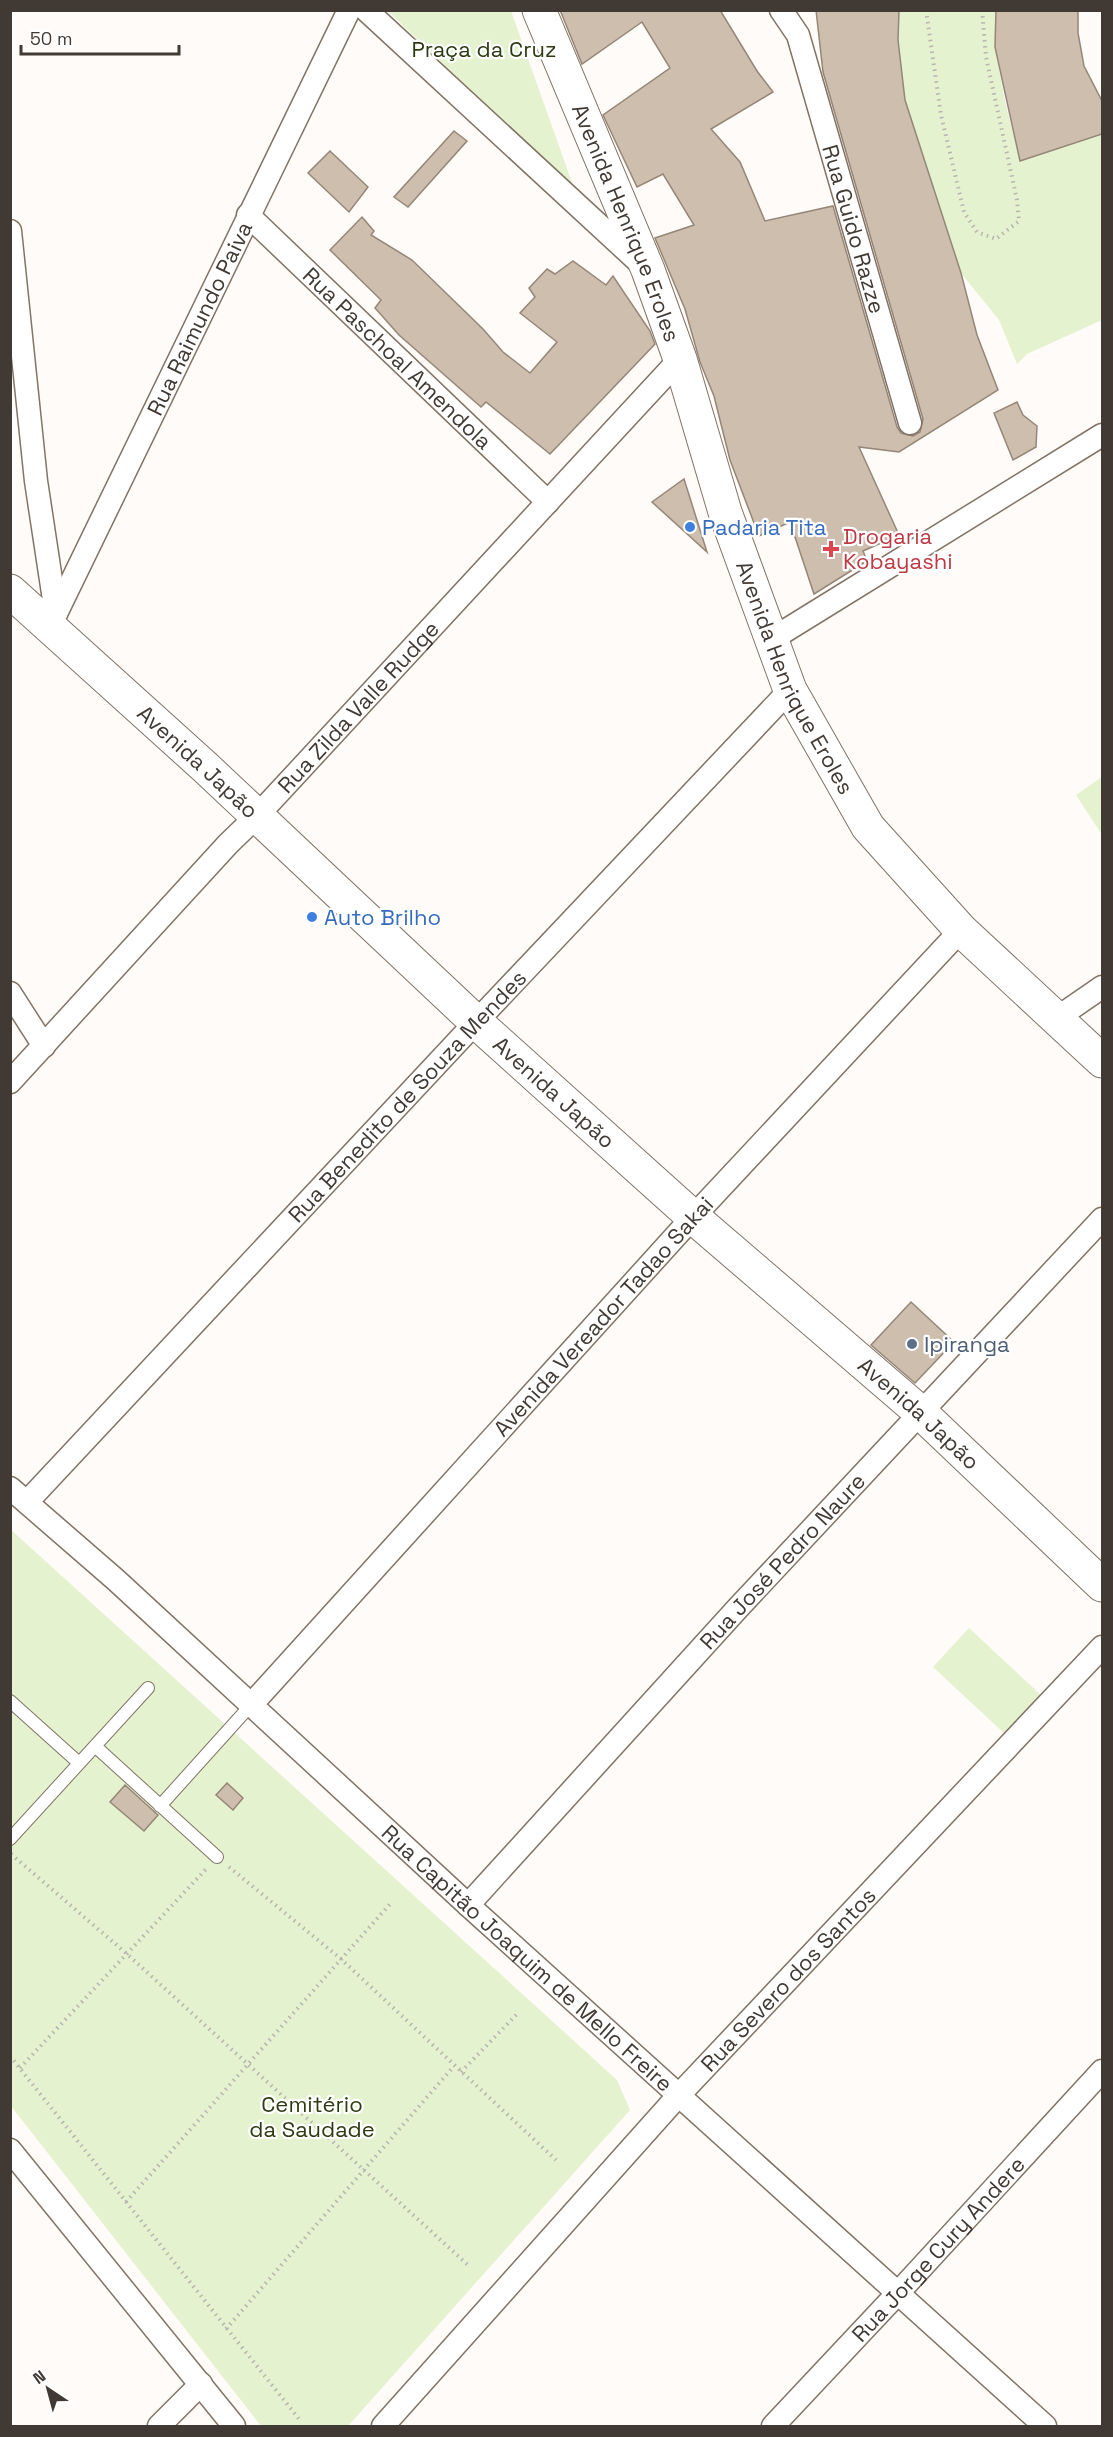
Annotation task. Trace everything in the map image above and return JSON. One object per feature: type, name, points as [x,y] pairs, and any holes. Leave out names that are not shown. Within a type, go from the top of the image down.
[{"type":"main road","name":"Avenida Henrique Eroles","points":[[539,10],[648,270],[680,359],[725,512],[790,690],[868,828],[962,930],[1102,1061]]},
{"type":"main road","name":"Avenida Japão","points":[[10,591],[53,619],[257,816],[476,1022],[693,1217],[921,1412],[1102,1585]]},
{"type":"street","name":"Rua Raimundo Paiva","points":[[53,619],[349,10]]},
{"type":"street","points":[[366,10],[648,270]]},
{"type":"street","points":[[781,10],[798,35]]},
{"type":"street","points":[[798,35],[800,10]]},
{"type":"street","name":"Rua Guido Razze","points":[[798,35],[910,423]]},
{"type":"street","name":"Rua Paschoal Amendola","points":[[248,215],[548,502]]},
{"type":"street","points":[[10,231],[53,619]]},
{"type":"street","name":"Rua Zilda Valle Rudge","points":[[10,1082],[228,844],[257,816],[680,359]]},
{"type":"street","points":[[772,639],[1102,435]]},
{"type":"street","name":"Rua Benedito de Souza Mendes","points":[[19,1495],[476,1022],[790,690]]},
{"type":"street","name":"Avenida Vereador Tadao Sakai","points":[[250,1706],[693,1217],[962,930]]},
{"type":"street","points":[[1057,1018],[1102,987]]},
{"type":"street","points":[[10,993],[44,1046]]},
{"type":"street","name":"Rua José Pedro Naure","points":[[468,1905],[921,1412],[1102,1219]]},
{"type":"street","name":"Rua Capitão Joaquim de Mello Freire","points":[[19,1495],[116,1580],[468,1905],[1045,2427]]},
{"type":"street","name":"Rua Severo dos Santos","points":[[383,2427],[678,2096],[1102,1647]]},
{"type":"street","name":"Rua Jorge Cury Andere","points":[[772,2427],[1102,2071]]},
{"type":"street","points":[[10,2150],[234,2427]]},
{"type":"street","points":[[159,2427],[201,2384]]},
{"type":"lane","points":[[10,1839],[96,1747],[147,1688]]},
{"type":"lane","points":[[10,1701],[79,1763]]},
{"type":"lane","points":[[160,1806],[250,1706]]},
{"type":"lane","points":[[96,1747],[217,1857]]},
{"type":"path","points":[[926,10],[941,115],[964,212],[977,232],[996,240],[1018,221],[1017,200],[986,57],[982,10]]},
{"type":"path","points":[[10,1853],[127,1954],[468,2265]]},
{"type":"path","points":[[20,2068],[217,1857],[340,1959],[556,2160]]},
{"type":"path","points":[[126,2202],[390,1904]]},
{"type":"path","points":[[461,2072],[518,2013]]},
{"type":"path","points":[[10,2056],[299,2419]]},
{"type":"path","points":[[226,2329],[454,2066]]},
{"type":"green space","name":"Praça da Cruz","points":[[388,11],[511,11],[575,191]]},
{"type":"green space","points":[[898,11],[996,11],[995,47],[1020,161],[1102,134],[1102,320],[1027,354],[1017,364],[999,320],[961,273],[943,221],[905,100],[898,40]]},
{"type":"green space","points":[[1102,777],[1102,835],[1076,795]]},
{"type":"green space","name":"Cemitério da Saudade","points":[[10,1529],[617,2080],[630,2110],[348,2426],[261,2426],[11,2106]]},
{"type":"green space","points":[[969,1628],[1042,1696],[1006,1735],[933,1667]]},
{"type":"building","points":[[560,10],[720,10],[757,71],[773,92],[711,129],[740,162],[765,221],[833,206],[897,427],[901,433],[913,436],[920,432],[923,419],[823,72],[816,10],[899,10],[898,40],[905,100],[961,273],[977,335],[998,390],[899,452],[859,447],[899,535],[863,551],[867,561],[814,594],[790,522],[759,536],[730,460],[714,396],[700,362],[685,309],[655,238],[694,225],[663,174],[637,187],[603,115],[670,68],[642,22],[582,64]]},
{"type":"building","points":[[996,10],[1078,10],[1078,33],[1084,66],[1102,101],[1102,134],[1020,161],[995,47]]},
{"type":"building","points":[[454,131],[467,141],[408,207],[394,197]]},
{"type":"building","points":[[330,151],[368,187],[349,212],[308,173]]},
{"type":"building","points":[[362,217],[374,231],[371,235],[412,260],[483,329],[503,352],[530,373],[557,342],[520,313],[535,297],[529,288],[547,269],[555,274],[573,261],[606,285],[613,276],[650,331],[655,344],[550,454],[486,402],[481,407],[399,335],[375,308],[381,300],[330,250]]},
{"type":"building","points":[[1017,402],[1023,415],[1037,426],[1036,447],[1013,460],[994,413]]},
{"type":"building","name":"Padaria Tita","points":[[684,479],[707,552],[652,502]]},
{"type":"building","name":"Ipiranga","points":[[911,1302],[954,1342],[915,1383],[871,1345]]},
{"type":"building","points":[[227,1783],[243,1798],[233,1810],[216,1795]]},
{"type":"building","points":[[125,1785],[158,1815],[144,1831],[110,1802]]},
{"type":"place","name":"Padaria Tita","points":[[690,527]]},
{"type":"place","name":"Drogaria Kobayashi","points":[[831,549]]},
{"type":"place","name":"Auto Brilho","points":[[312,917]]},
{"type":"place","name":"Ipiranga","points":[[912,1344]]}]
